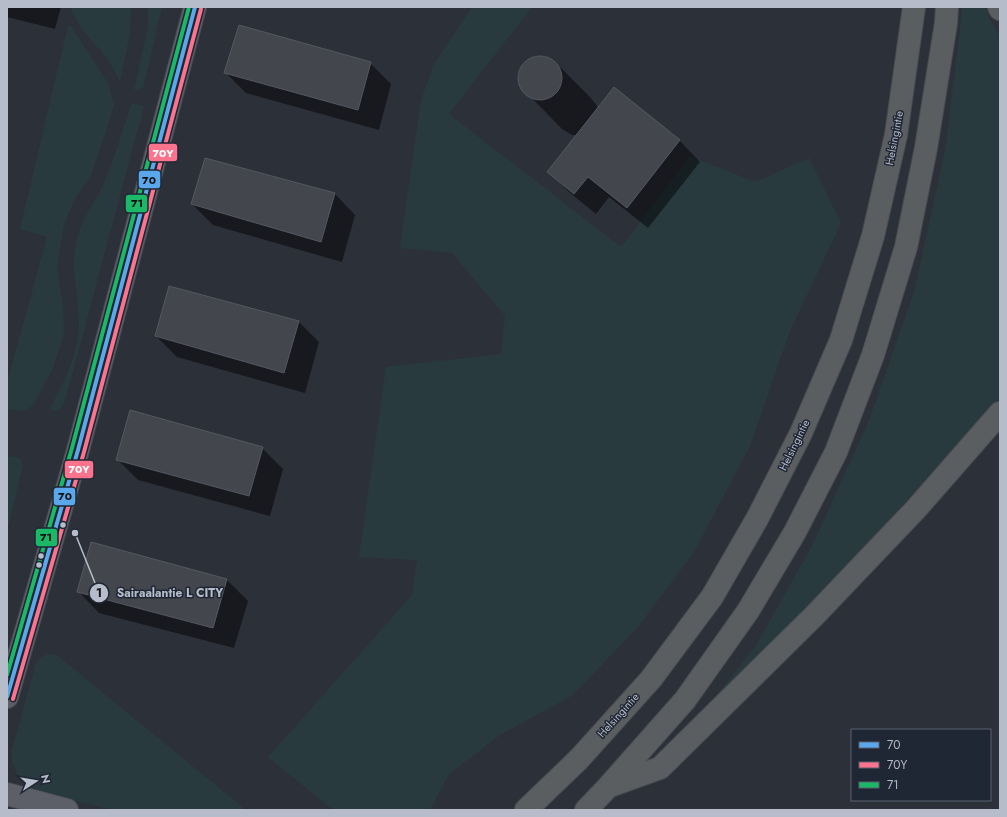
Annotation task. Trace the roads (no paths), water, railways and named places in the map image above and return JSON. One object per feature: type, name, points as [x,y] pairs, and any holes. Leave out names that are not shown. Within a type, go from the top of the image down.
[{"type":"highway","name":"Helsingintie","points":[[526,810],[579,759],[651,679],[712,597],[757,519],[801,433],[841,340],[873,236],[896,135],[914,7]]},
{"type":"highway","points":[[586,810],[685,700],[748,611],[795,532],[836,452],[873,355],[906,247],[926,148],[946,23],[947,7]]},
{"type":"highway","points":[[608,787],[660,768],[814,616],[916,509],[1000,414]]},
{"type":"street","points":[[9,685],[78,450],[195,7]]},
{"type":"street","points":[[7,794],[67,810]]},
{"type":"place","name":"Sairaalantie L CITY","points":[[75,533]]}]
